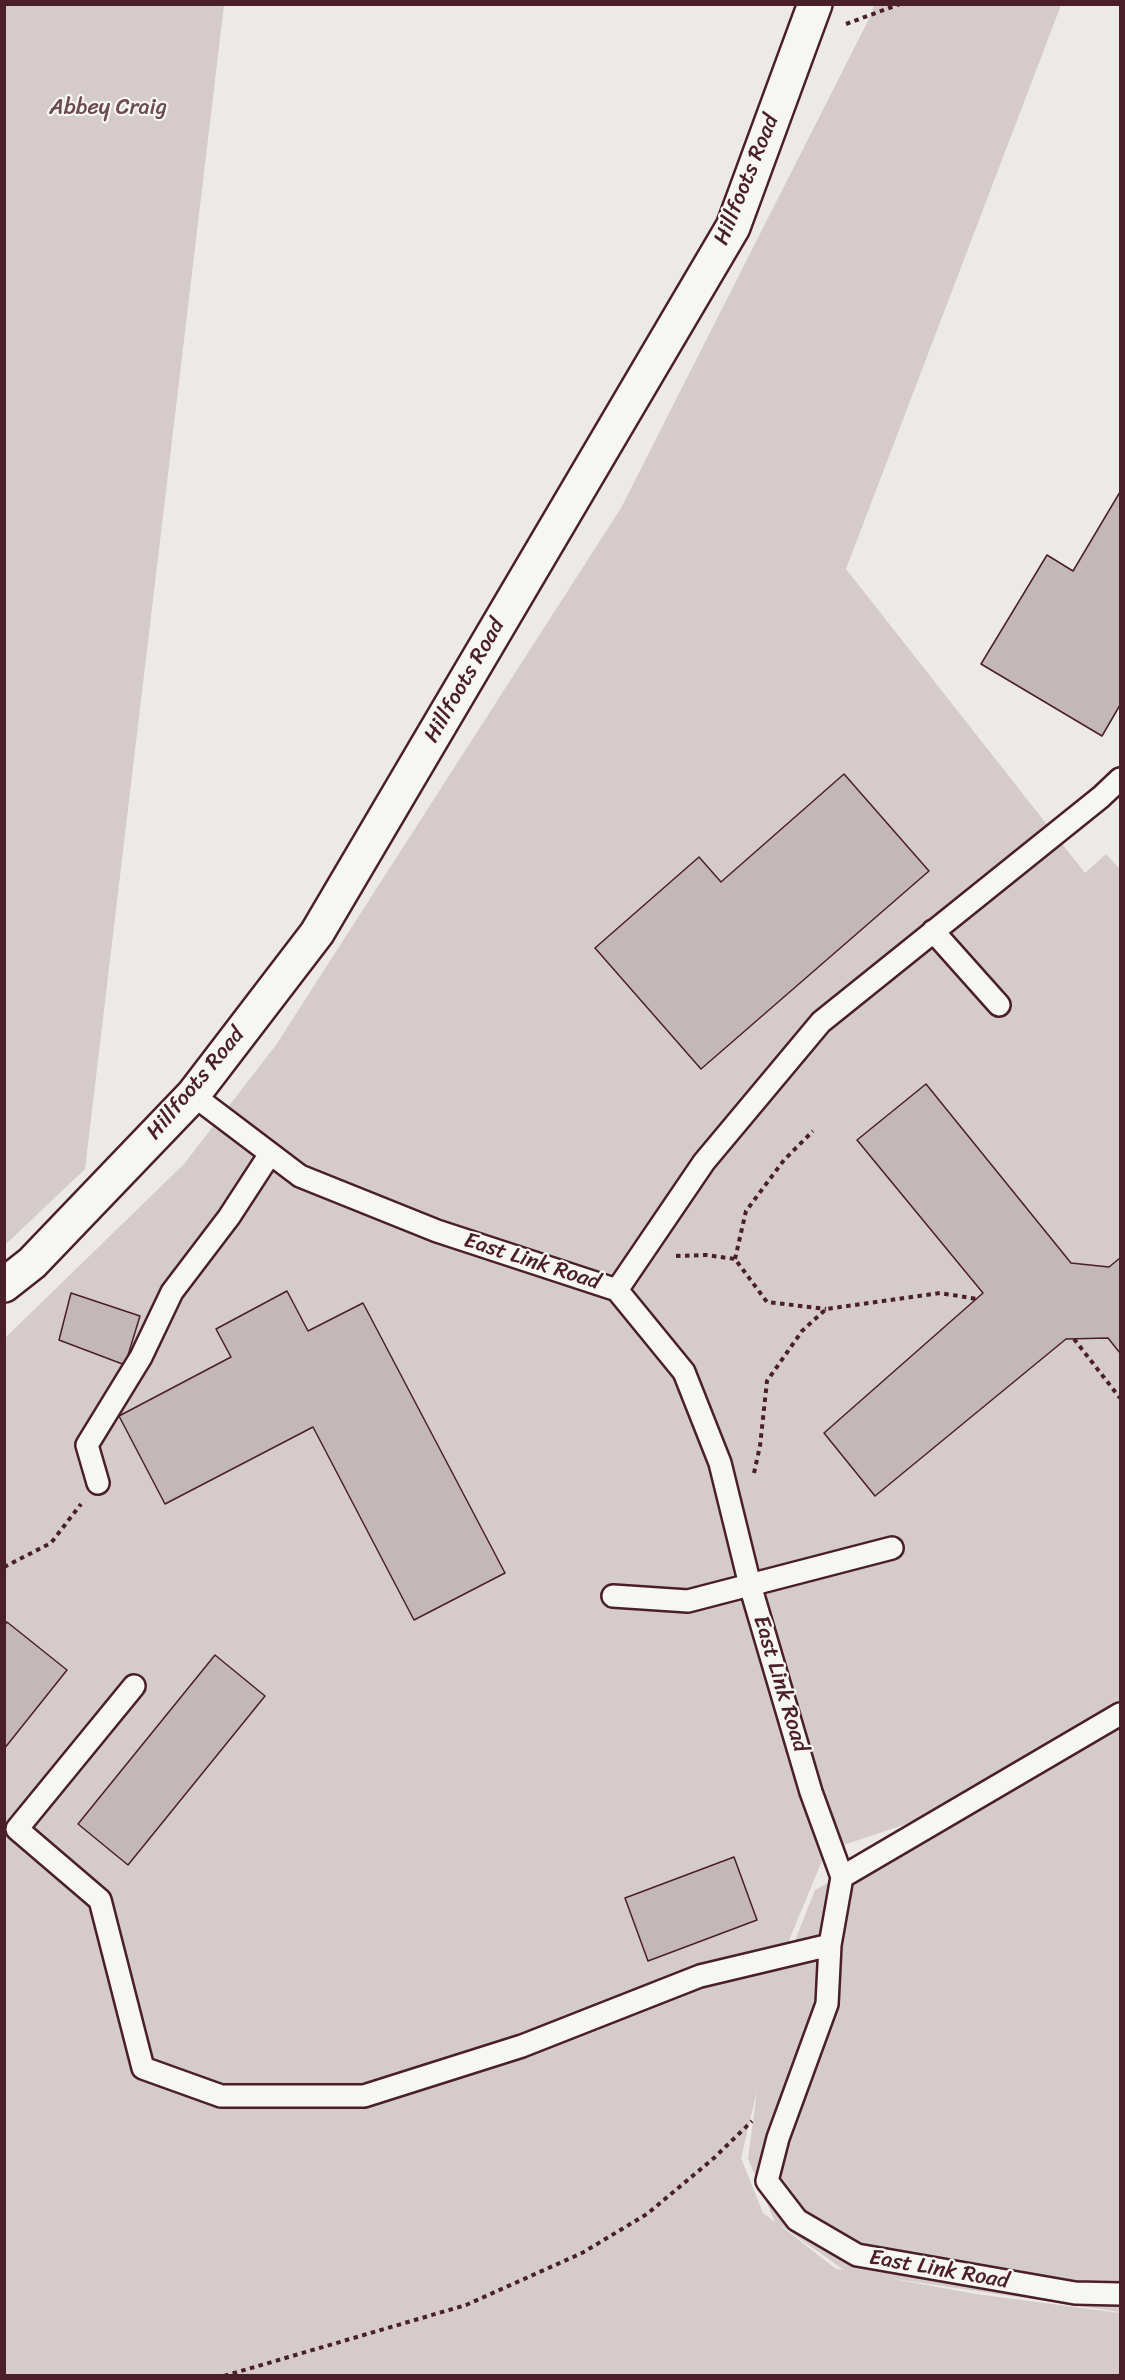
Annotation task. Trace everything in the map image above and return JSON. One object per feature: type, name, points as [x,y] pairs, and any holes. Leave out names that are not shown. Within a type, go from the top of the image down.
[{"type":"main road","name":"Hillfoots Road","points":[[4,1285],[32,1263],[193,1095],[317,933],[733,227],[813,11]]},
{"type":"lane","points":[[617,1290],[704,1162],[821,1022],[1101,797],[1120,778]]},
{"type":"lane","points":[[933,931],[999,1005]]},
{"type":"lane","name":"East Link Road","points":[[193,1095],[300,1176],[426,1227],[617,1290],[684,1372],[720,1463],[750,1585],[811,1792],[842,1877],[830,1945],[827,2004],[778,2138],[767,2181],[797,2220],[857,2255],[1075,2293],[1120,2294]]},
{"type":"lane","points":[[98,1483],[87,1445],[141,1357],[172,1292],[229,1217],[270,1154]]},
{"type":"lane","points":[[613,1596],[688,1601],[892,1548]]},
{"type":"lane","points":[[134,1686],[17,1829],[99,1900],[143,2068],[221,2096],[364,2096],[522,2046],[700,1976],[830,1945]]},
{"type":"lane","points":[[842,1877],[1120,1714]]},
{"type":"path","points":[[813,11],[845,25],[900,4]]},
{"type":"path","points":[[735,1259],[746,1211],[784,1160],[813,1131]]},
{"type":"path","points":[[639,1257],[706,1255],[735,1259],[768,1302],[826,1309],[940,1293],[977,1299]]},
{"type":"path","points":[[752,1481],[760,1446],[766,1381],[802,1331],[826,1309]]},
{"type":"path","points":[[1074,1339],[1120,1398]]},
{"type":"path","points":[[4,1567],[51,1543],[98,1483]]},
{"type":"path","points":[[224,2376],[466,2305],[582,2253],[647,2214],[714,2158],[757,2116]]},
{"type":"green space","name":"Abbey Craig","points":[[5,4],[224,5],[85,1169],[5,1245]]},
{"type":"green space","points":[[874,5],[1061,5],[846,569],[1085,873],[1106,854],[1120,869],[1120,1705],[942,1812],[826,1851],[790,1938],[783,1971],[815,1890],[1120,1721],[1120,2312],[888,2278],[976,2294],[1120,2313],[1120,2375],[5,2376],[5,1338],[184,1164],[276,1045],[621,508],[872,13]],"holes":[[[757,2091],[748,2159],[775,2222],[763,2213],[741,2158]],[[782,2226],[844,2270],[836,2269]]]},
{"type":"building","points":[[1120,492],[1120,705],[1102,736],[981,664],[1047,555],[1073,571]]},
{"type":"building","points":[[844,774],[929,871],[701,1069],[595,948],[699,857],[721,882]]},
{"type":"building","points":[[926,1084],[1071,1263],[1109,1267],[1120,1258],[1120,1353],[1108,1338],[1066,1339],[875,1496],[824,1433],[983,1293],[857,1140]]},
{"type":"building","points":[[287,1291],[308,1331],[363,1303],[505,1573],[414,1620],[313,1427],[165,1504],[119,1416],[231,1357],[216,1329]]},
{"type":"building","points":[[71,1293],[140,1316],[125,1365],[59,1340]]},
{"type":"building","points":[[7,1622],[67,1670],[4,1749],[4,1626]]},
{"type":"building","points":[[215,1655],[265,1696],[128,1865],[78,1824]]},
{"type":"building","points":[[734,1857],[757,1920],[648,1961],[625,1898]]}]
